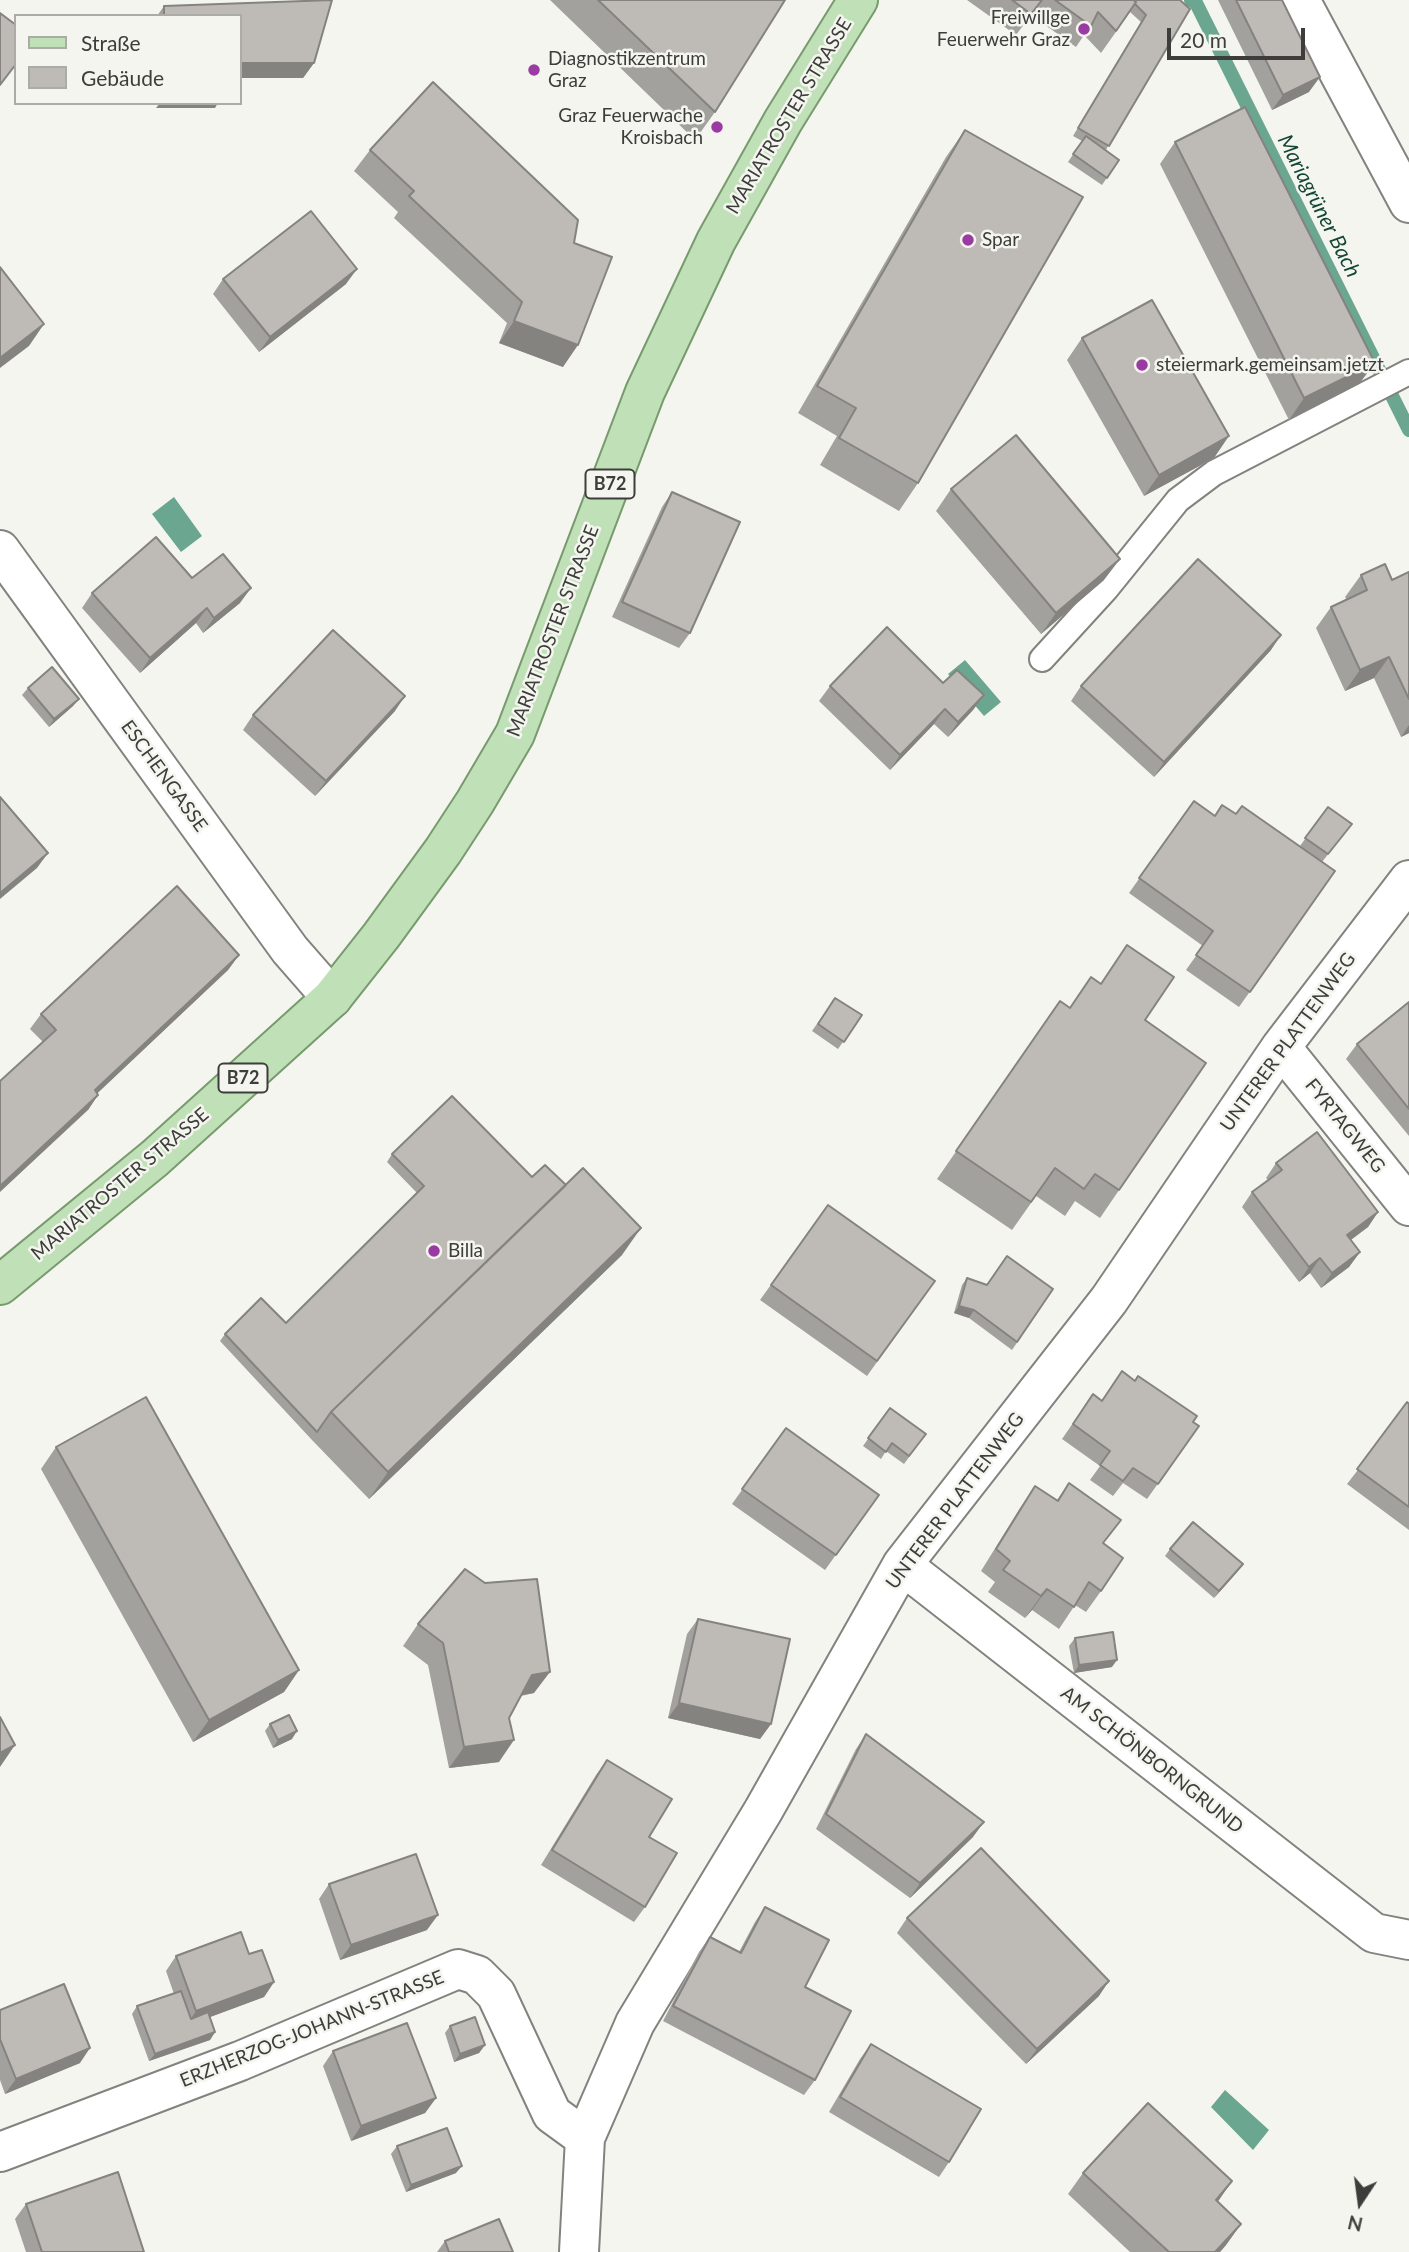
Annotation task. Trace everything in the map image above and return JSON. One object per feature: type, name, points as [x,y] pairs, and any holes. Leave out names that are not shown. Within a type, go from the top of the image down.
[{"type":"main road","name":"MARIATROSTER STRASSE","points":[[0,1285],[155,1158],[332,998],[443,851],[515,734],[645,392],[671,332],[716,241],[777,131],[858,0]]},
{"type":"street","points":[[1300,0],[1409,203]]},
{"type":"street","name":"ESCHENGASSE","points":[[0,550],[290,950],[332,998]]},
{"type":"street","name":"UNTERER PLATTENWEG","points":[[579,2252],[585,2138],[635,2023],[763,1811],[902,1565],[1109,1300],[1281,1046],[1409,880]]},
{"type":"street","name":"FYRTAGWEG","points":[[1281,1046],[1409,1206]]},
{"type":"street","name":"AM SCHÖNBORNGRUND","points":[[902,1565],[1374,1933],[1409,1940]]},
{"type":"street","name":"ERZHERZOG-JOHANN-STRASSE","points":[[0,2152],[240,2061],[458,1969],[477,1975],[496,1994],[552,2114],[585,2138]]},
{"type":"lane","points":[[1042,659],[1106,589],[1178,500],[1214,473],[1404,374]]},
{"type":"shaded area","points":[[174,497],[202,536],[181,552],[152,514]]},
{"type":"shaded area","points":[[965,660],[1001,702],[984,716],[948,674]]},
{"type":"shaded area","points":[[1225,2090],[1269,2130],[1253,2150],[1211,2107]]},
{"type":"building","points":[[332,0],[314,63],[242,63],[242,14],[164,14],[164,6]]},
{"type":"building","points":[[598,0],[785,0],[715,112]]},
{"type":"building","points":[[1012,0],[1042,0],[1031,14]]},
{"type":"building","points":[[1055,0],[1136,2],[1116,31],[1098,12],[1091,26]]},
{"type":"building","points":[[1133,0],[1180,0],[1190,9],[1109,146],[1078,128],[1146,15]]},
{"type":"building","points":[[1236,0],[1282,0],[1320,77],[1283,95]]},
{"type":"building","points":[[0,13],[14,24],[14,67],[0,85]]},
{"type":"building","points":[[433,82],[578,220],[574,243],[612,257],[578,345],[514,321],[522,302],[409,196],[414,191],[370,150]]},
{"type":"building","points":[[1245,107],[1375,363],[1304,398],[1175,142]]},
{"type":"building","points":[[965,130],[1083,197],[918,483],[839,438],[856,408],[817,386]]},
{"type":"building","points":[[1086,136],[1119,160],[1107,178],[1073,154]]},
{"type":"building","points":[[311,211],[357,269],[270,337],[223,279]]},
{"type":"building","points":[[0,267],[44,324],[0,358]]},
{"type":"building","points":[[1152,300],[1229,436],[1159,475],[1082,338]]},
{"type":"building","points":[[1016,435],[1120,559],[1056,613],[951,489]]},
{"type":"building","points":[[672,492],[740,522],[690,633],[622,602]]},
{"type":"building","points":[[156,537],[192,578],[223,554],[251,588],[214,618],[207,608],[150,658],[92,593]]},
{"type":"building","points":[[1198,559],[1281,635],[1164,762],[1081,686]]},
{"type":"building","points":[[1385,564],[1392,580],[1409,572],[1409,699],[1389,657],[1360,670],[1331,607],[1367,590],[1361,575]]},
{"type":"building","points":[[887,627],[943,683],[957,670],[984,695],[958,722],[945,709],[900,755],[830,686]]},
{"type":"building","points":[[333,630],[405,696],[326,781],[253,715]]},
{"type":"building","points":[[52,667],[79,699],[54,719],[28,688]]},
{"type":"building","points":[[0,797],[48,853],[0,893]]},
{"type":"building","points":[[1194,801],[1215,816],[1222,805],[1236,814],[1242,806],[1335,871],[1250,992],[1196,955],[1213,931],[1139,878]]},
{"type":"building","points":[[1328,807],[1352,824],[1328,854],[1305,838]]},
{"type":"building","points":[[177,886],[239,955],[95,1090],[98,1095],[0,1186],[0,1081],[56,1030],[41,1014]]},
{"type":"building","points":[[1127,945],[1174,977],[1145,1020],[1206,1063],[1119,1190],[1095,1174],[1084,1189],[1055,1168],[1031,1202],[956,1151],[1060,1001],[1070,1008],[1091,977],[1101,984]]},
{"type":"building","points":[[835,998],[862,1015],[844,1042],[818,1024]]},
{"type":"building","points":[[1409,1002],[1409,1109],[1357,1044]]},
{"type":"building","name":"Billa","points":[[452,1096],[532,1177],[545,1165],[566,1185],[331,1412],[317,1432],[225,1334],[261,1298],[286,1323],[424,1186],[392,1154]]},
{"type":"building","points":[[1317,1132],[1378,1212],[1347,1235],[1360,1252],[1332,1273],[1320,1258],[1309,1267],[1252,1192],[1282,1170],[1276,1163]]},
{"type":"building","points":[[583,1168],[641,1228],[388,1472],[331,1412]]},
{"type":"building","points":[[828,1205],[935,1281],[877,1361],[771,1285]]},
{"type":"building","points":[[1007,1256],[1053,1289],[1017,1342],[974,1310],[959,1306],[967,1278],[987,1285]]},
{"type":"building","points":[[1122,1371],[1135,1381],[1138,1376],[1197,1416],[1193,1422],[1199,1426],[1158,1484],[1133,1468],[1123,1481],[1100,1465],[1110,1451],[1073,1424],[1093,1394],[1102,1401]]},
{"type":"building","points":[[146,1397],[299,1670],[209,1720],[56,1447]]},
{"type":"building","points":[[1407,1402],[1409,1404],[1409,1507],[1357,1469]]},
{"type":"building","points":[[890,1408],[926,1434],[909,1456],[892,1443],[886,1452],[868,1438]]},
{"type":"building","points":[[786,1428],[879,1495],[836,1555],[742,1489]]},
{"type":"building","points":[[1069,1483],[1121,1520],[1103,1543],[1123,1558],[1101,1591],[1089,1582],[1074,1607],[1047,1589],[1041,1596],[1003,1570],[1010,1561],[996,1549],[1035,1486],[1058,1501]]},
{"type":"building","points":[[1193,1522],[1243,1564],[1219,1591],[1170,1549]]},
{"type":"building","points":[[465,1569],[485,1583],[537,1579],[550,1672],[532,1675],[509,1718],[514,1740],[464,1747],[443,1643],[418,1624]]},
{"type":"building","points":[[698,1619],[790,1639],[771,1724],[679,1703]]},
{"type":"building","points":[[1113,1632],[1117,1660],[1079,1665],[1075,1638]]},
{"type":"building","points":[[289,1715],[297,1731],[278,1740],[270,1724]]},
{"type":"building","points":[[0,1717],[15,1745],[0,1753]]},
{"type":"building","points":[[866,1734],[984,1822],[920,1883],[826,1814]]},
{"type":"building","points":[[607,1760],[672,1799],[649,1837],[677,1853],[645,1907],[552,1850]]},
{"type":"building","points":[[981,1848],[1109,1981],[1037,2049],[907,1918]]},
{"type":"building","points":[[416,1854],[438,1915],[351,1945],[329,1884]]},
{"type":"building","points":[[765,1907],[829,1940],[805,1987],[851,2011],[815,2080],[673,2006],[710,1937],[741,1953]]},
{"type":"building","points":[[241,1932],[249,1954],[262,1950],[274,1982],[196,2011],[176,1956]]},
{"type":"building","points":[[64,1984],[90,2048],[16,2079],[0,2039],[0,2010]]},
{"type":"building","points":[[181,1991],[191,2019],[208,2012],[215,2032],[155,2054],[137,2006]]},
{"type":"building","points":[[475,2017],[485,2045],[460,2054],[450,2026]]},
{"type":"building","points":[[407,2023],[436,2098],[361,2126],[333,2051]]},
{"type":"building","points":[[871,2044],[981,2109],[949,2162],[840,2097]]},
{"type":"building","points":[[1148,2103],[1232,2181],[1216,2200],[1241,2224],[1215,2252],[1169,2252],[1083,2173]]},
{"type":"building","points":[[447,2128],[462,2166],[411,2185],[397,2146]]},
{"type":"building","points":[[118,2172],[144,2252],[42,2252],[26,2204]]},
{"type":"building","points":[[499,2219],[513,2252],[449,2252],[445,2241]]},
{"type":"waterway","name":"Mariagrüner Bach","points":[[1191,0],[1196,3],[1409,430]]},
{"type":"place","name":"Freiwillge Feuerwehr Graz","points":[[1084,29]]},
{"type":"place","name":"Diagnostikzentrum Graz","points":[[534,70]]},
{"type":"place","name":"Graz Feuerwache Kroisbach","points":[[717,127]]},
{"type":"place","name":"Spar","points":[[968,240]]},
{"type":"place","name":"steiermark.gemeinsam.jetzt","points":[[1142,365]]},
{"type":"place","name":"Billa","points":[[434,1251]]}]
